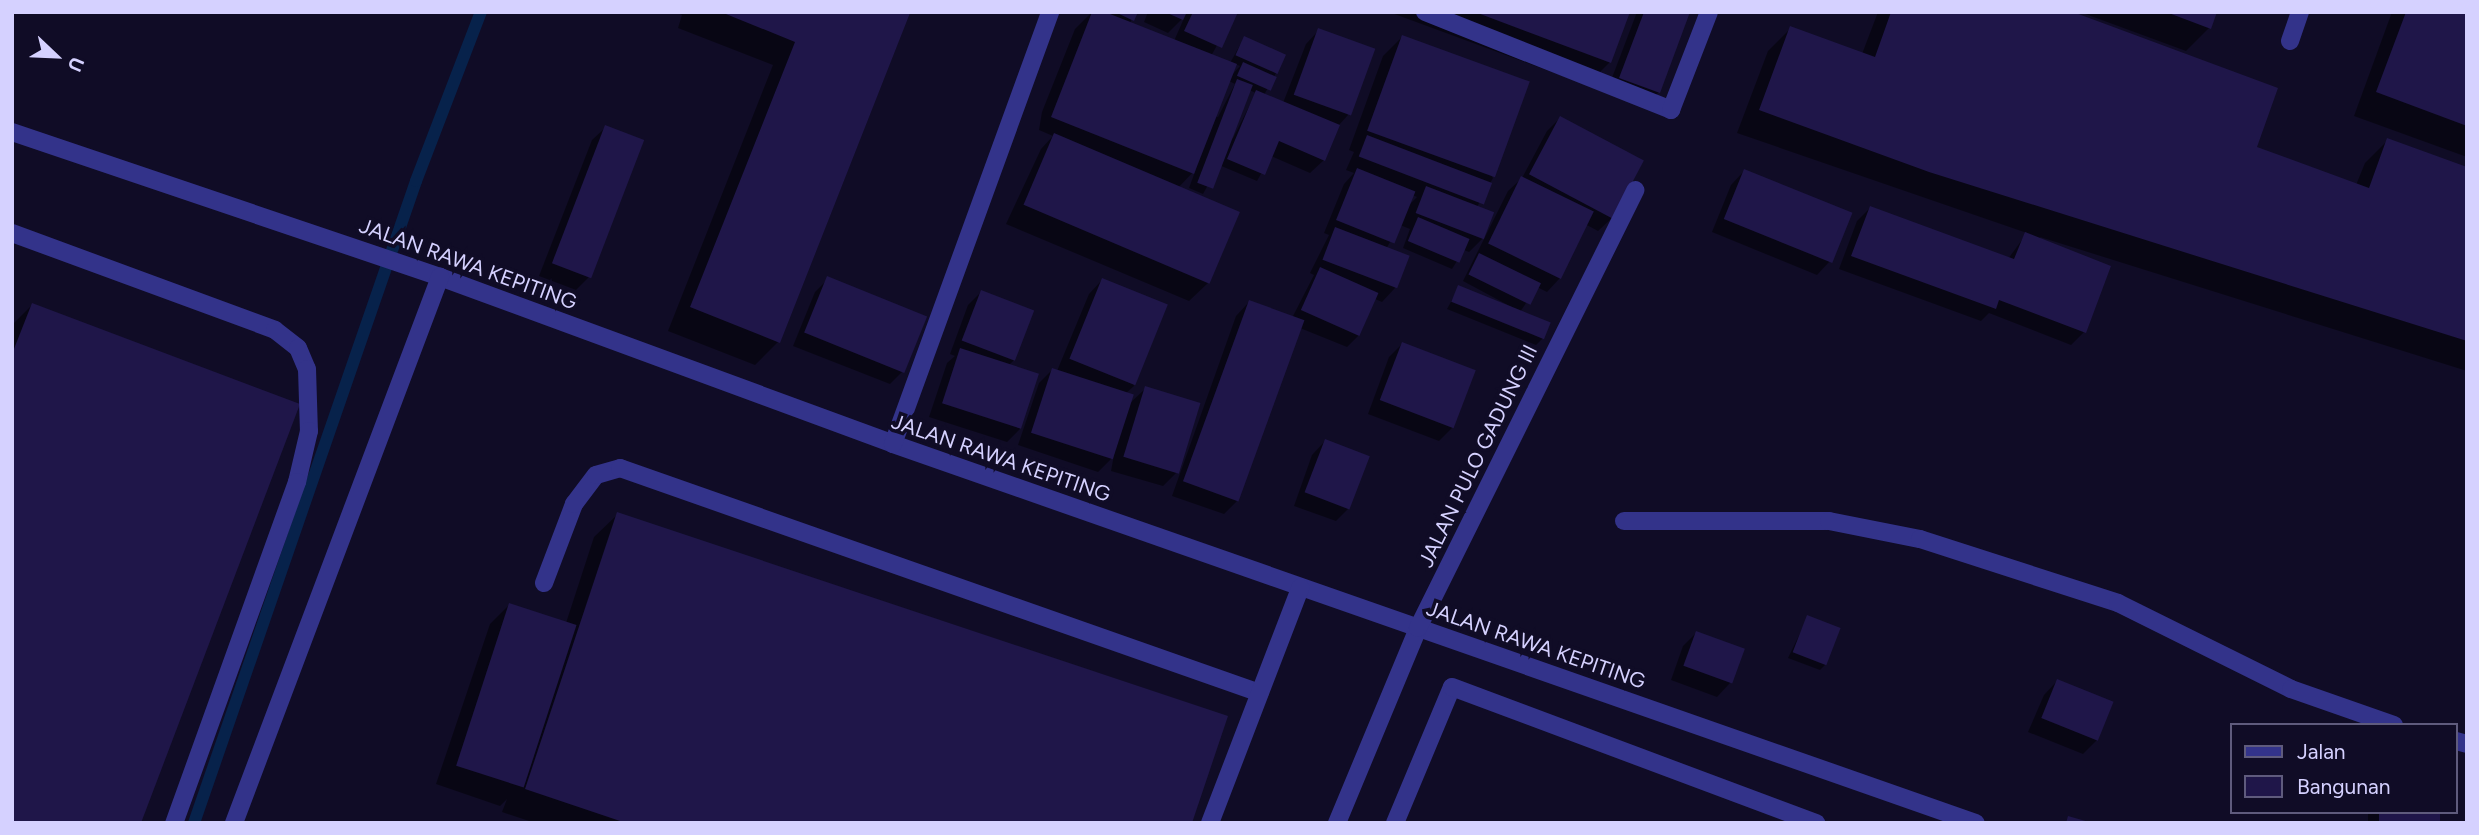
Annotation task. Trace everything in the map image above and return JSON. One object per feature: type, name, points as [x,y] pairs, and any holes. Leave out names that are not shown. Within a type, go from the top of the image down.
[{"type":"street","points":[[893,444],[1050,12]]},
{"type":"street","points":[[1424,12],[1671,110],[1709,12]]},
{"type":"street","points":[[2290,41],[2300,12]]},
{"type":"street","name":"JALAN RAWA KEPITING","points":[[12,132],[440,277],[893,444],[1976,823]]},
{"type":"street","name":"JALAN PULO GADUNG III","points":[[1337,823],[1418,628],[1635,190]]},
{"type":"street","points":[[12,233],[275,330],[298,348],[307,369],[309,431],[297,482],[174,823]]},
{"type":"street","points":[[234,823],[440,277]]},
{"type":"street","points":[[544,583],[574,504],[596,475],[621,468],[1259,694]]},
{"type":"street","points":[[1624,521],[1829,521],[1920,539],[2118,603],[2291,689],[2388,723]]},
{"type":"street","points":[[1210,823],[1300,588]]},
{"type":"street","points":[[1395,823],[1452,687],[1816,823]]},
{"type":"building","points":[[721,12],[910,13],[780,343],[690,307],[795,42]]},
{"type":"building","points":[[1092,12],[1105,12],[1237,64],[1194,174],[1051,117]]},
{"type":"building","points":[[1115,12],[1138,12],[1134,21]]},
{"type":"building","points":[[1165,12],[1187,12],[1183,20]]},
{"type":"building","points":[[1193,12],[1238,12],[1222,48],[1184,31]]},
{"type":"building","points":[[1475,12],[1630,12],[1611,63]]},
{"type":"building","points":[[1644,12],[1690,12],[1660,93],[1619,78]]},
{"type":"building","points":[[1891,12],[2073,12],[2278,88],[2257,147],[2369,188],[2387,138],[2467,167],[2467,341],[1929,172],[1759,110],[1790,26],[1875,57]]},
{"type":"building","points":[[2166,12],[2217,12],[2211,29]]},
{"type":"building","points":[[2406,12],[2467,12],[2467,126],[2376,92]]},
{"type":"building","points":[[1318,28],[1375,49],[1351,116],[1294,95]]},
{"type":"building","points":[[1402,35],[1530,82],[1495,177],[1367,131]]},
{"type":"building","points":[[1244,36],[1286,55],[1277,74],[1235,55]]},
{"type":"building","points":[[1243,62],[1277,77],[1271,91],[1237,76]]},
{"type":"building","points":[[1237,79],[1253,85],[1213,189],[1197,183]]},
{"type":"building","points":[[1256,90],[1340,125],[1325,161],[1279,141],[1265,175],[1227,159]]},
{"type":"building","points":[[1560,116],[1644,161],[1613,219],[1529,174]]},
{"type":"building","points":[[605,125],[644,140],[591,278],[552,263]]},
{"type":"building","points":[[1054,133],[1240,212],[1209,284],[1024,205]]},
{"type":"building","points":[[1367,135],[1492,183],[1484,204],[1359,156]]},
{"type":"building","points":[[1357,168],[1415,192],[1394,244],[1336,220]]},
{"type":"building","points":[[1744,169],[1852,213],[1832,263],[1724,219]]},
{"type":"building","points":[[1521,176],[1594,212],[1561,279],[1488,243]]},
{"type":"building","points":[[1426,186],[1494,212],[1484,239],[1416,213]]},
{"type":"building","points":[[1870,206],[2014,259],[2025,232],[2111,266],[2086,333],[1999,300],[1996,309],[1851,256]]},
{"type":"building","points":[[1418,217],[1470,239],[1459,263],[1408,241]]},
{"type":"building","points":[[1335,227],[1410,256],[1397,288],[1322,260]]},
{"type":"building","points":[[1479,253],[1541,283],[1530,305],[1468,275]]},
{"type":"building","points":[[1320,267],[1378,293],[1359,336],[1301,310]]},
{"type":"building","points":[[827,276],[927,316],[904,373],[804,333]]},
{"type":"building","points":[[1102,278],[1168,305],[1135,385],[1069,359]]},
{"type":"building","points":[[1458,285],[1551,322],[1544,339],[1451,302]]},
{"type":"building","points":[[981,290],[1034,310],[1015,361],[962,340]]},
{"type":"building","points":[[1249,300],[1304,320],[1238,502],[1183,481]]},
{"type":"building","points":[[32,303],[300,404],[141,823],[12,823],[12,354]]},
{"type":"building","points":[[1402,342],[1476,370],[1454,428],[1380,400]]},
{"type":"building","points":[[960,348],[1039,374],[1021,429],[942,403]]},
{"type":"building","points":[[1052,368],[1134,395],[1113,459],[1031,433]]},
{"type":"building","points":[[1145,386],[1200,403],[1179,474],[1123,457]]},
{"type":"building","points":[[1325,439],[1370,456],[1349,509],[1305,492]]},
{"type":"building","points":[[617,512],[1228,716],[1192,823],[626,823],[525,789]]},
{"type":"building","points":[[509,603],[577,625],[524,788],[456,766]]},
{"type":"building","points":[[1807,615],[1841,628],[1826,665],[1793,652]]},
{"type":"building","points":[[1696,631],[1745,649],[1732,684],[1683,666]]},
{"type":"building","points":[[2057,679],[2114,702],[2098,741],[2041,718]]},
{"type":"building","points":[[2379,814],[2440,814],[2440,823],[2379,823]]},
{"type":"building","points":[[2068,816],[2089,822],[2089,823],[2066,823]]},
{"type":"waterway","points":[[194,823],[416,181],[481,12]]}]
